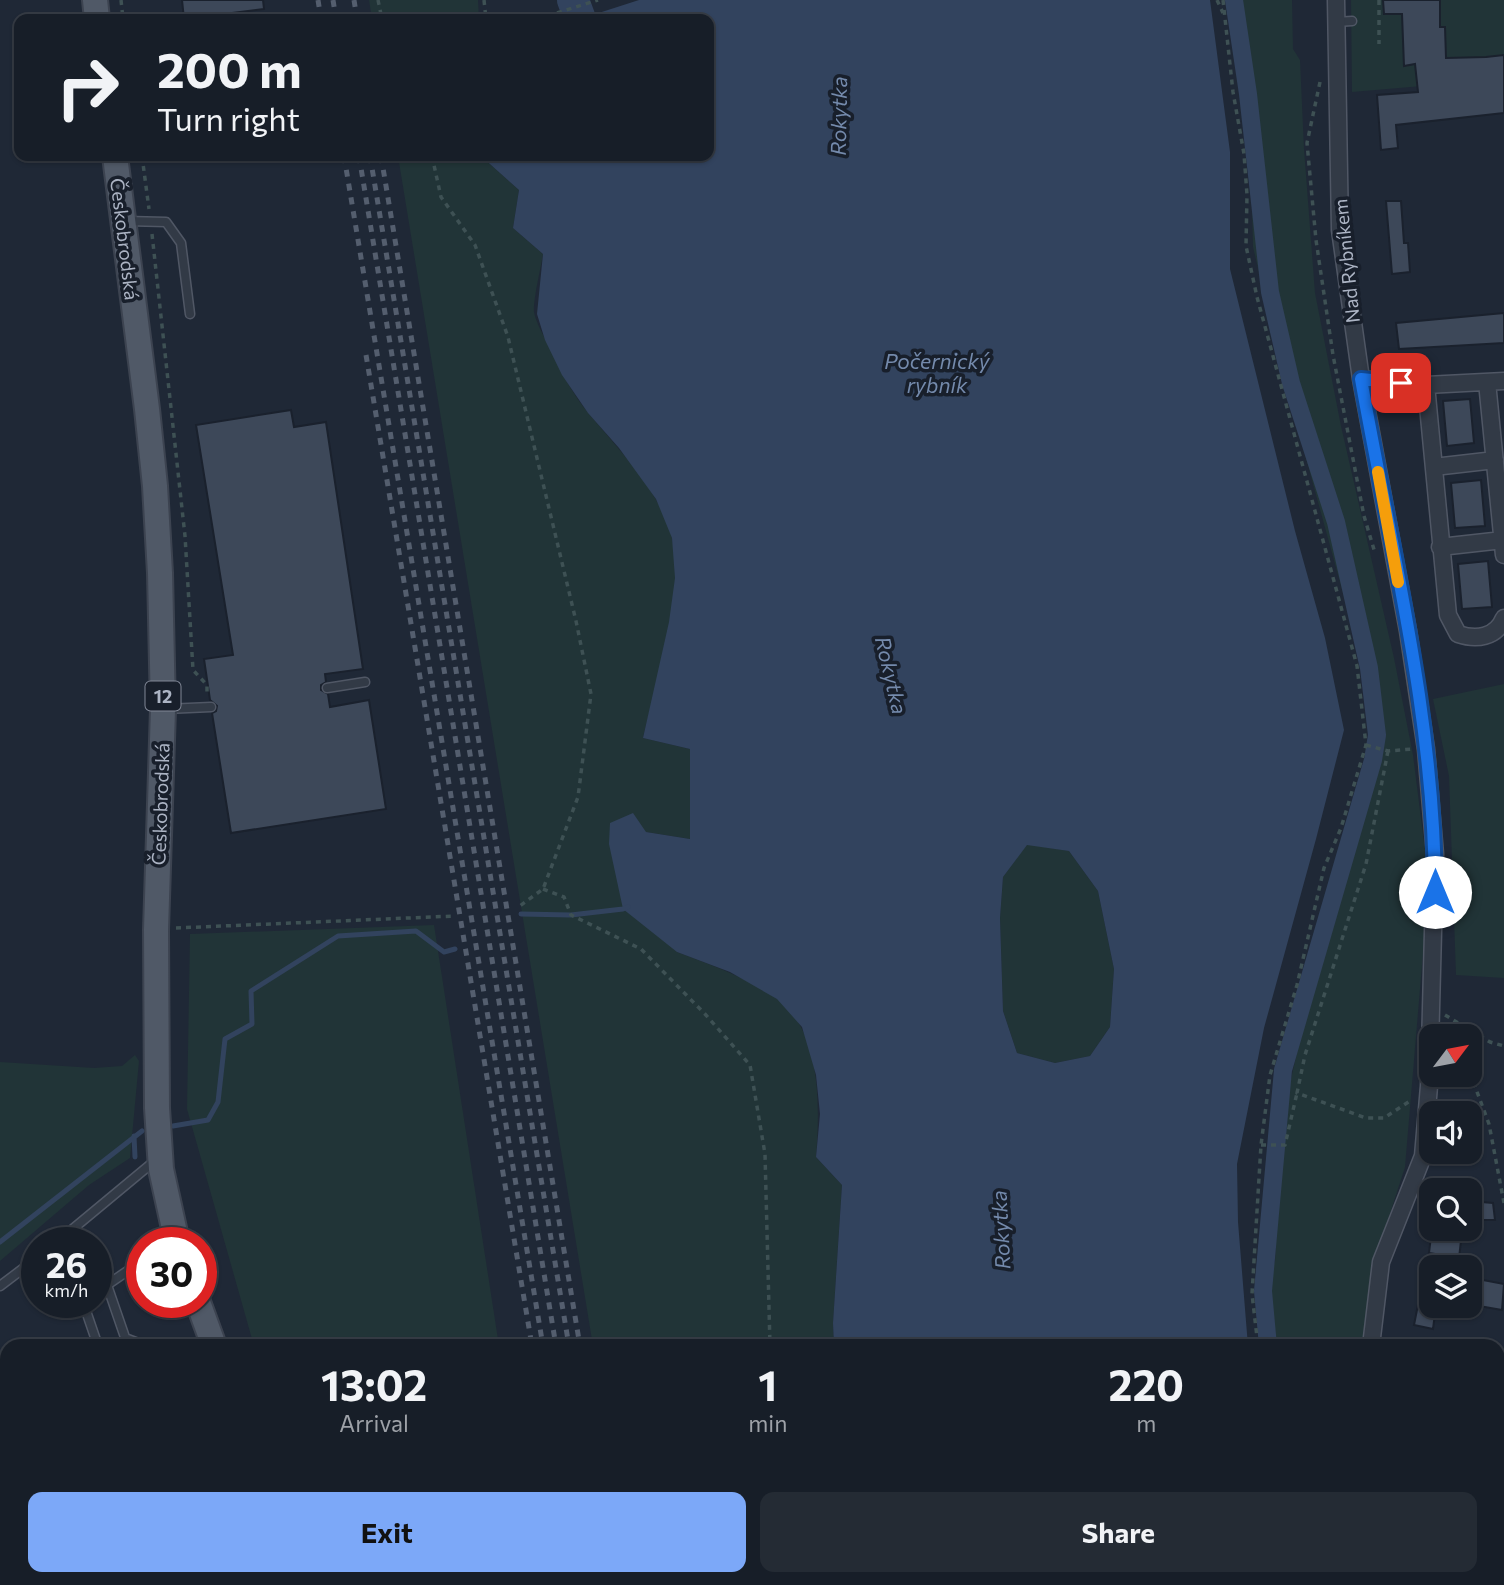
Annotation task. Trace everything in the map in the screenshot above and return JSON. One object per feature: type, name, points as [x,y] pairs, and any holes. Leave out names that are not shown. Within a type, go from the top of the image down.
[{"type":"main road","name":"Českobrodská","points":[[116,161],[155,486],[160,573],[163,709],[156,930],[157,1108],[160,1157],[171,1227]]},
{"type":"main road","points":[[204,1318],[211,1339]]},
{"type":"street","name":"Nad Rybníkem","points":[[1336,0],[1344,22],[1340,230],[1361,379],[1408,631],[1426,748],[1435,854],[1431,1024]]},
{"type":"street","points":[[1361,379],[1426,385],[1496,382],[1495,460],[1503,547],[1440,547]]},
{"type":"street","points":[[1426,385],[1448,615],[1458,634],[1474,639],[1491,634],[1504,618]]},
{"type":"street","points":[[1434,467],[1495,460]]},
{"type":"street","name":"Nad Rybníkem","points":[[1372,1339],[1381,1262],[1423,1156],[1429,1087]]},
{"type":"lane","points":[[123,221],[166,222],[181,243],[190,314]]},
{"type":"lane","points":[[327,688],[365,682]]},
{"type":"lane","points":[[163,709],[209,707]]},
{"type":"lane","points":[[75,1227],[160,1157]]},
{"type":"lane","points":[[0,1286],[21,1270]]},
{"type":"lane","points":[[112,1300],[125,1339]]},
{"type":"lane","points":[[88,1318],[96,1339]]},
{"type":"path","points":[[555,14],[596,0]]},
{"type":"path","points":[[1217,0],[1225,14]]},
{"type":"path","points":[[1223,0],[1233,92],[1244,154],[1247,195],[1246,246],[1257,297],[1357,666],[1366,745],[1341,828],[1324,869],[1297,985],[1270,1076],[1261,1145],[1252,1294],[1257,1339]]},
{"type":"path","points":[[1379,0],[1379,44]]},
{"type":"path","points":[[143,161],[185,536],[193,670],[207,685],[209,707]]},
{"type":"path","points":[[433,161],[441,197],[475,246],[508,337],[576,621],[590,694],[578,797],[543,889],[517,908]]},
{"type":"path","points":[[1366,745],[1388,751],[1426,748]]},
{"type":"path","points":[[1261,1145],[1285,1145],[1305,1055],[1366,864],[1388,751]]},
{"type":"path","points":[[543,889],[564,897],[571,915],[641,949],[705,1014],[750,1065],[765,1154],[770,1339]]},
{"type":"path","points":[[156,930],[455,916]]},
{"type":"path","points":[[1431,1007],[1490,1042],[1504,1046]]},
{"type":"path","points":[[1297,1093],[1366,1118],[1384,1118],[1428,1087]]},
{"type":"path","points":[[1475,1087],[1489,1125],[1504,1203]]},
{"type":"green space","points":[[369,0],[478,0],[479,14],[371,14]]},
{"type":"green space","points":[[1242,0],[1292,0],[1293,49],[1300,60],[1315,293],[1341,426],[1394,658],[1413,755],[1429,882],[1405,1167],[1374,1263],[1365,1339],[1276,1339],[1274,1321],[1263,1291],[1275,1261],[1282,1119],[1327,919],[1364,792],[1372,737],[1363,666],[1284,378],[1253,247],[1248,54]]},
{"type":"green space","points":[[1351,0],[1504,0],[1504,79],[1352,92]]},
{"type":"green space","points":[[399,161],[487,161],[519,190],[513,228],[543,254],[534,307],[538,325],[578,399],[638,472],[667,521],[675,560],[675,585],[667,638],[643,738],[690,749],[690,839],[646,832],[677,952],[740,977],[775,997],[790,1011],[802,1028],[815,1070],[818,1115],[816,1157],[842,1185],[834,1339],[592,1339]]},
{"type":"green space","points":[[1504,684],[1504,978],[1456,975],[1449,776],[1433,699]]},
{"type":"green space","points":[[1027,844],[1069,851],[1098,891],[1114,969],[1110,1027],[1090,1056],[1055,1063],[1017,1053],[1003,1011],[1000,918],[1003,877]]},
{"type":"green space","points":[[434,925],[498,1339],[252,1339],[187,1109],[190,934]]},
{"type":"green space","points":[[135,1055],[139,1061],[130,1158],[89,1185],[40,1227],[21,1227],[21,1243],[0,1261],[0,1062],[94,1068],[122,1066]]},
{"type":"water","name":"Počernický rybník","points":[[639,0],[1210,0],[1230,152],[1230,269],[1295,531],[1325,638],[1344,730],[1264,1028],[1237,1164],[1238,1222],[1247,1339],[834,1339],[842,1185],[816,1157],[820,1114],[816,1075],[802,1027],[777,999],[730,972],[677,952],[623,909],[609,844],[610,823],[633,813],[646,832],[690,839],[690,749],[643,738],[669,622],[675,578],[672,538],[656,499],[619,448],[588,413],[562,375],[545,340],[537,314],[543,254],[513,228],[519,190],[487,161],[714,161],[714,14],[596,14]],"holes":[[[1027,845],[1069,851],[1098,891],[1114,969],[1110,1027],[1090,1056],[1055,1063],[1017,1053],[1003,1011],[1000,918],[1003,877]]]},
{"type":"building","points":[[182,0],[263,0],[264,9],[224,14],[183,14]]},
{"type":"building","points":[[1383,0],[1440,0],[1440,27],[1445,27],[1446,58],[1504,55],[1504,113],[1396,125],[1398,148],[1381,150],[1377,95],[1418,92],[1415,64],[1404,66],[1402,14],[1384,14]]},
{"type":"building","points":[[1386,201],[1401,201],[1404,243],[1408,243],[1410,272],[1392,274]]},
{"type":"building","points":[[1504,313],[1504,343],[1399,349],[1396,323]]},
{"type":"building","points":[[1470,399],[1474,443],[1447,446],[1443,401]]},
{"type":"building","points":[[291,410],[294,427],[326,422],[363,669],[325,674],[326,682],[321,685],[321,690],[328,694],[330,707],[369,700],[386,809],[231,833],[212,713],[217,706],[210,700],[204,659],[233,655],[196,425]]},
{"type":"building","points":[[1481,480],[1485,526],[1455,528],[1451,483]]},
{"type":"building","points":[[1488,561],[1492,607],[1462,609],[1458,564]]},
{"type":"building","points":[[1482,1202],[1493,1203],[1495,1220],[1482,1220]]},
{"type":"building","points":[[1430,1241],[1461,1241],[1459,1255],[1429,1253]]},
{"type":"building","points":[[1483,1280],[1504,1284],[1502,1310],[1482,1307]]},
{"type":"building","points":[[1419,1300],[1419,1318],[1434,1318],[1433,1329],[1414,1325]]},
{"type":"waterway","points":[[573,0],[578,14]]},
{"type":"waterway","points":[[1234,0],[1248,94],[1270,292],[1291,383],[1336,522],[1369,668],[1377,735],[1373,760],[1283,1070],[1263,1291],[1267,1339]]},
{"type":"waterway","points":[[521,914],[571,915],[628,907]]},
{"type":"waterway","points":[[173,1126],[208,1120],[218,1102],[225,1039],[252,1024],[251,991],[338,936],[416,931],[444,952],[455,949]]},
{"type":"waterway","points":[[0,1242],[142,1131]]},
{"type":"waterway","points":[[134,1136],[135,1157]]},
{"type":"railway","points":[[318,0],[320,14]]},
{"type":"railway","points":[[333,0],[335,14]]},
{"type":"railway","points":[[354,0],[356,14]]},
{"type":"railway","points":[[345,161],[542,1339]]},
{"type":"railway","points":[[360,161],[555,1339]]},
{"type":"railway","points":[[371,161],[568,1339]]},
{"type":"railway","points":[[382,161],[579,1339]]},
{"type":"railway","points":[[366,355],[531,1339]]},
{"type":"slow traffic","points":[[1378,472],[1398,582]]},
{"type":"route","points":[[1401,383],[1361,379],[1408,631],[1426,748],[1435,854],[1435,892]]},
{"type":"water label","name":"Rokytka","points":[[838,116]]},
{"type":"water label","name":"Rokytka","points":[[892,675]]},
{"type":"water label","name":"Rokytka","points":[[1000,1230]]}]
